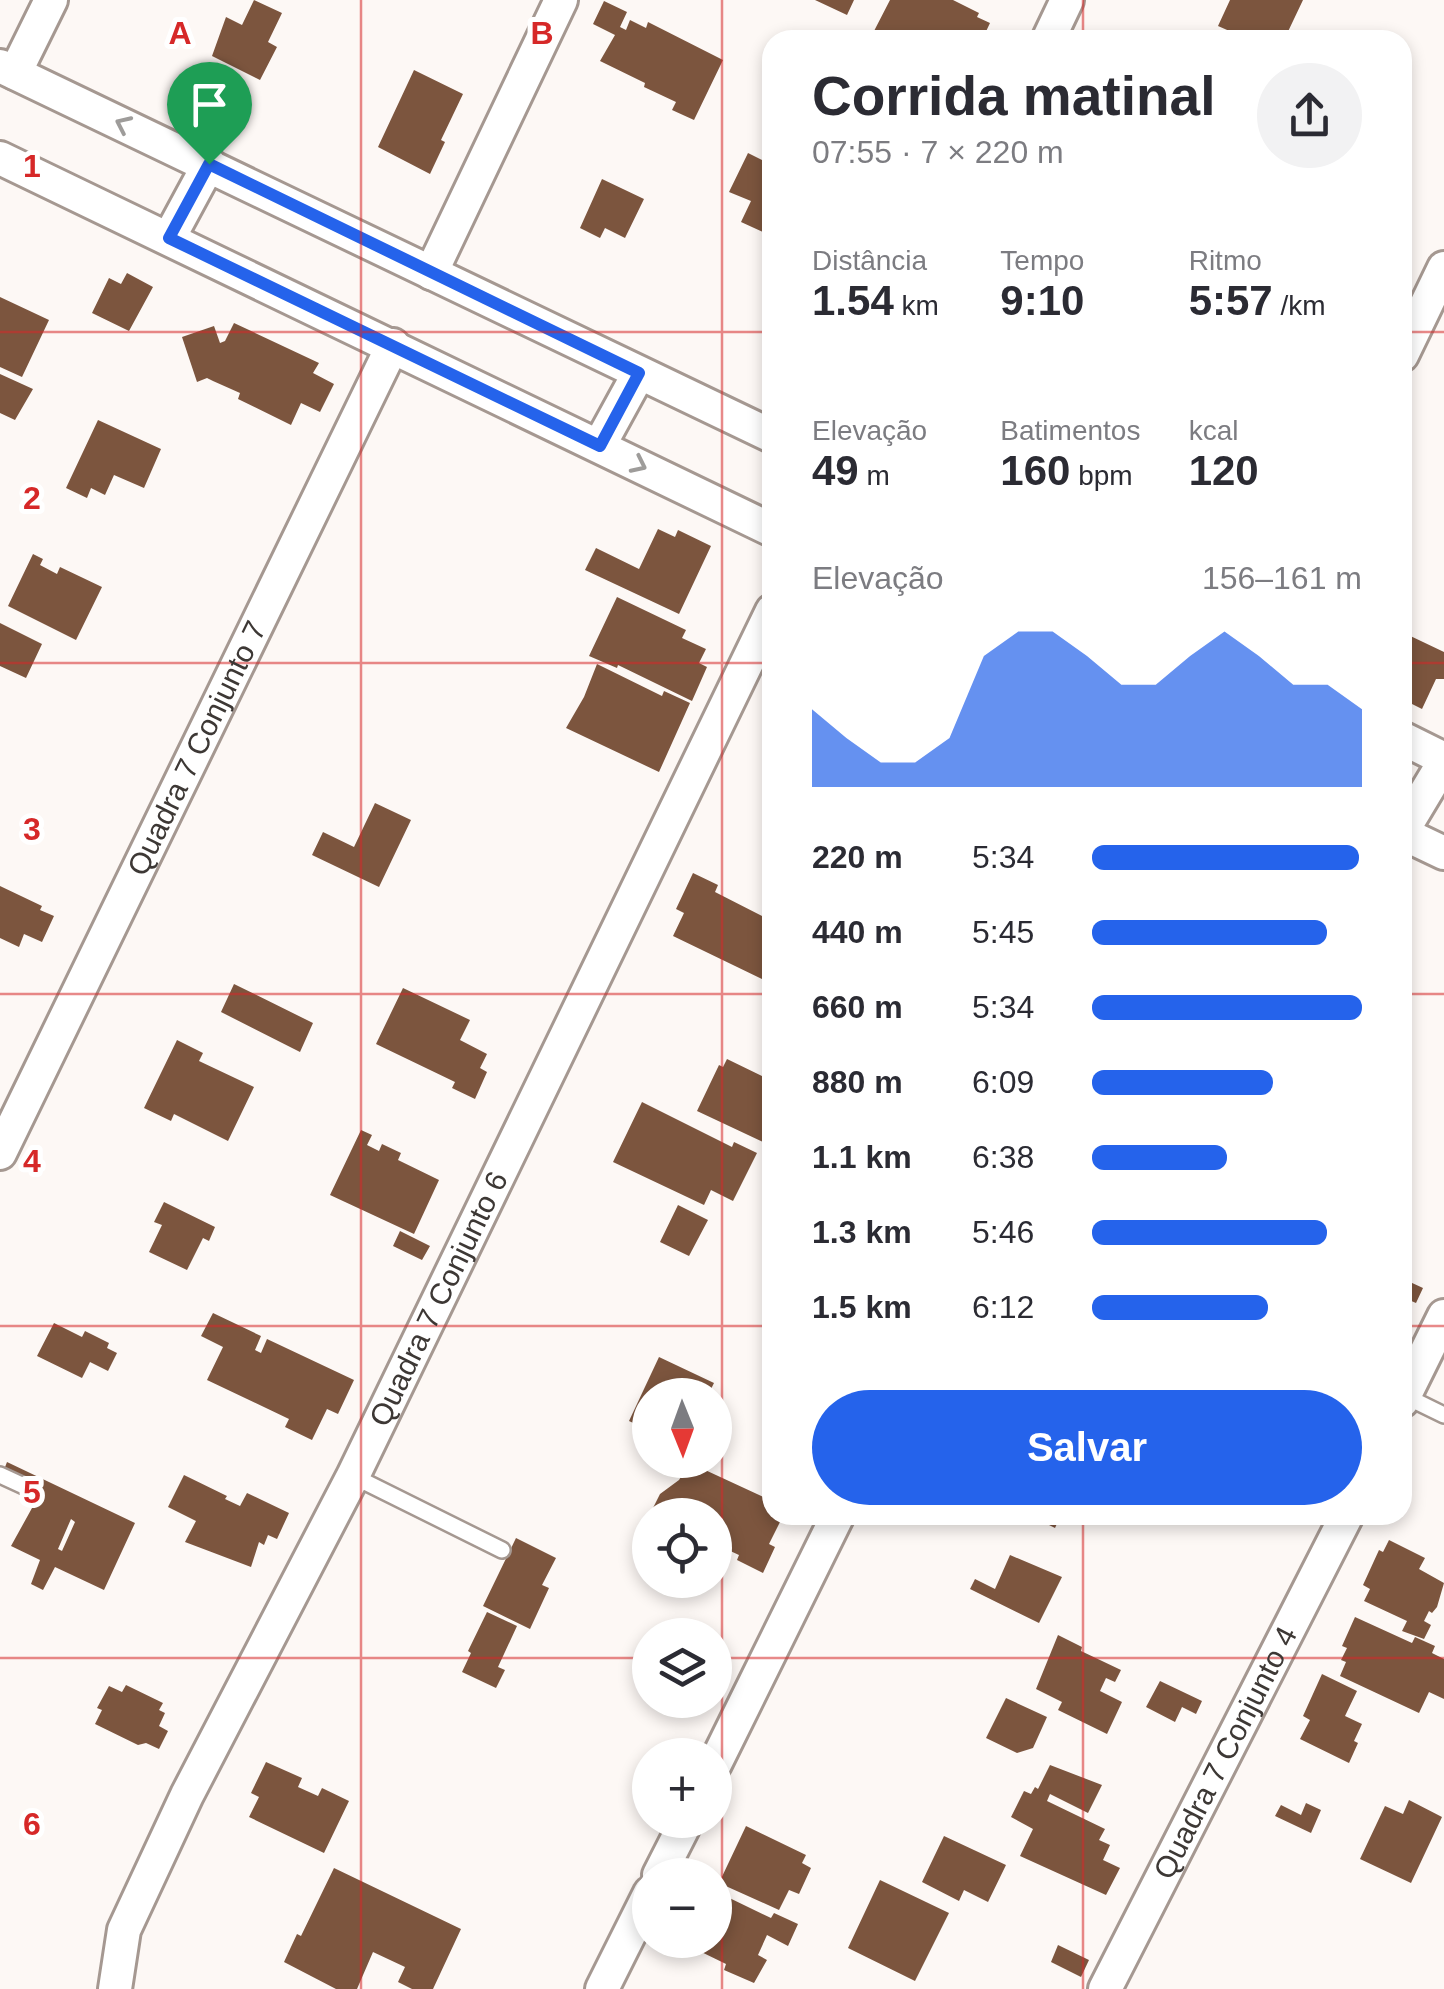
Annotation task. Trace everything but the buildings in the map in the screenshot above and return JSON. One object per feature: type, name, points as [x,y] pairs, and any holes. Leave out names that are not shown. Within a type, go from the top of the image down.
[{"type":"street","points":[[51,0],[7,70],[762,431]]},
{"type":"street","points":[[432,272],[561,0]]},
{"type":"street","points":[[1053,30],[1067,0]]},
{"type":"street","points":[[0,158],[762,525]]},
{"type":"street","points":[[169,238],[209,164]]},
{"type":"street","points":[[1412,334],[1444,268]]},
{"type":"street","name":"Quadra 7 Conjunto 7","points":[[0,1153],[394,346]]},
{"type":"street","points":[[600,446],[639,373]]},
{"type":"street","name":"Quadra 7 Conjunto 6","points":[[116,1989],[124,1930],[187,1795],[353,1476],[762,632]]},
{"type":"street","points":[[1412,743],[1444,760],[1412,816]]},
{"type":"street","points":[[1412,838],[1444,853]]},
{"type":"street","points":[[1412,1382],[1444,1316]]},
{"type":"street","points":[[728,1738],[833,1525]]},
{"type":"street","name":"Quadra 7 Conjunto 4","points":[[1105,1989],[1341,1525]]},
{"type":"street","points":[[602,1989],[632,1930]]},
{"type":"lane","points":[[1412,1402],[1444,1416]]},
{"type":"lane","points":[[0,1475],[26,1486]]},
{"type":"lane","points":[[353,1476],[502,1550]]},
{"type":"route","points":[[209,164],[639,373],[600,446],[169,238],[209,164]]}]
